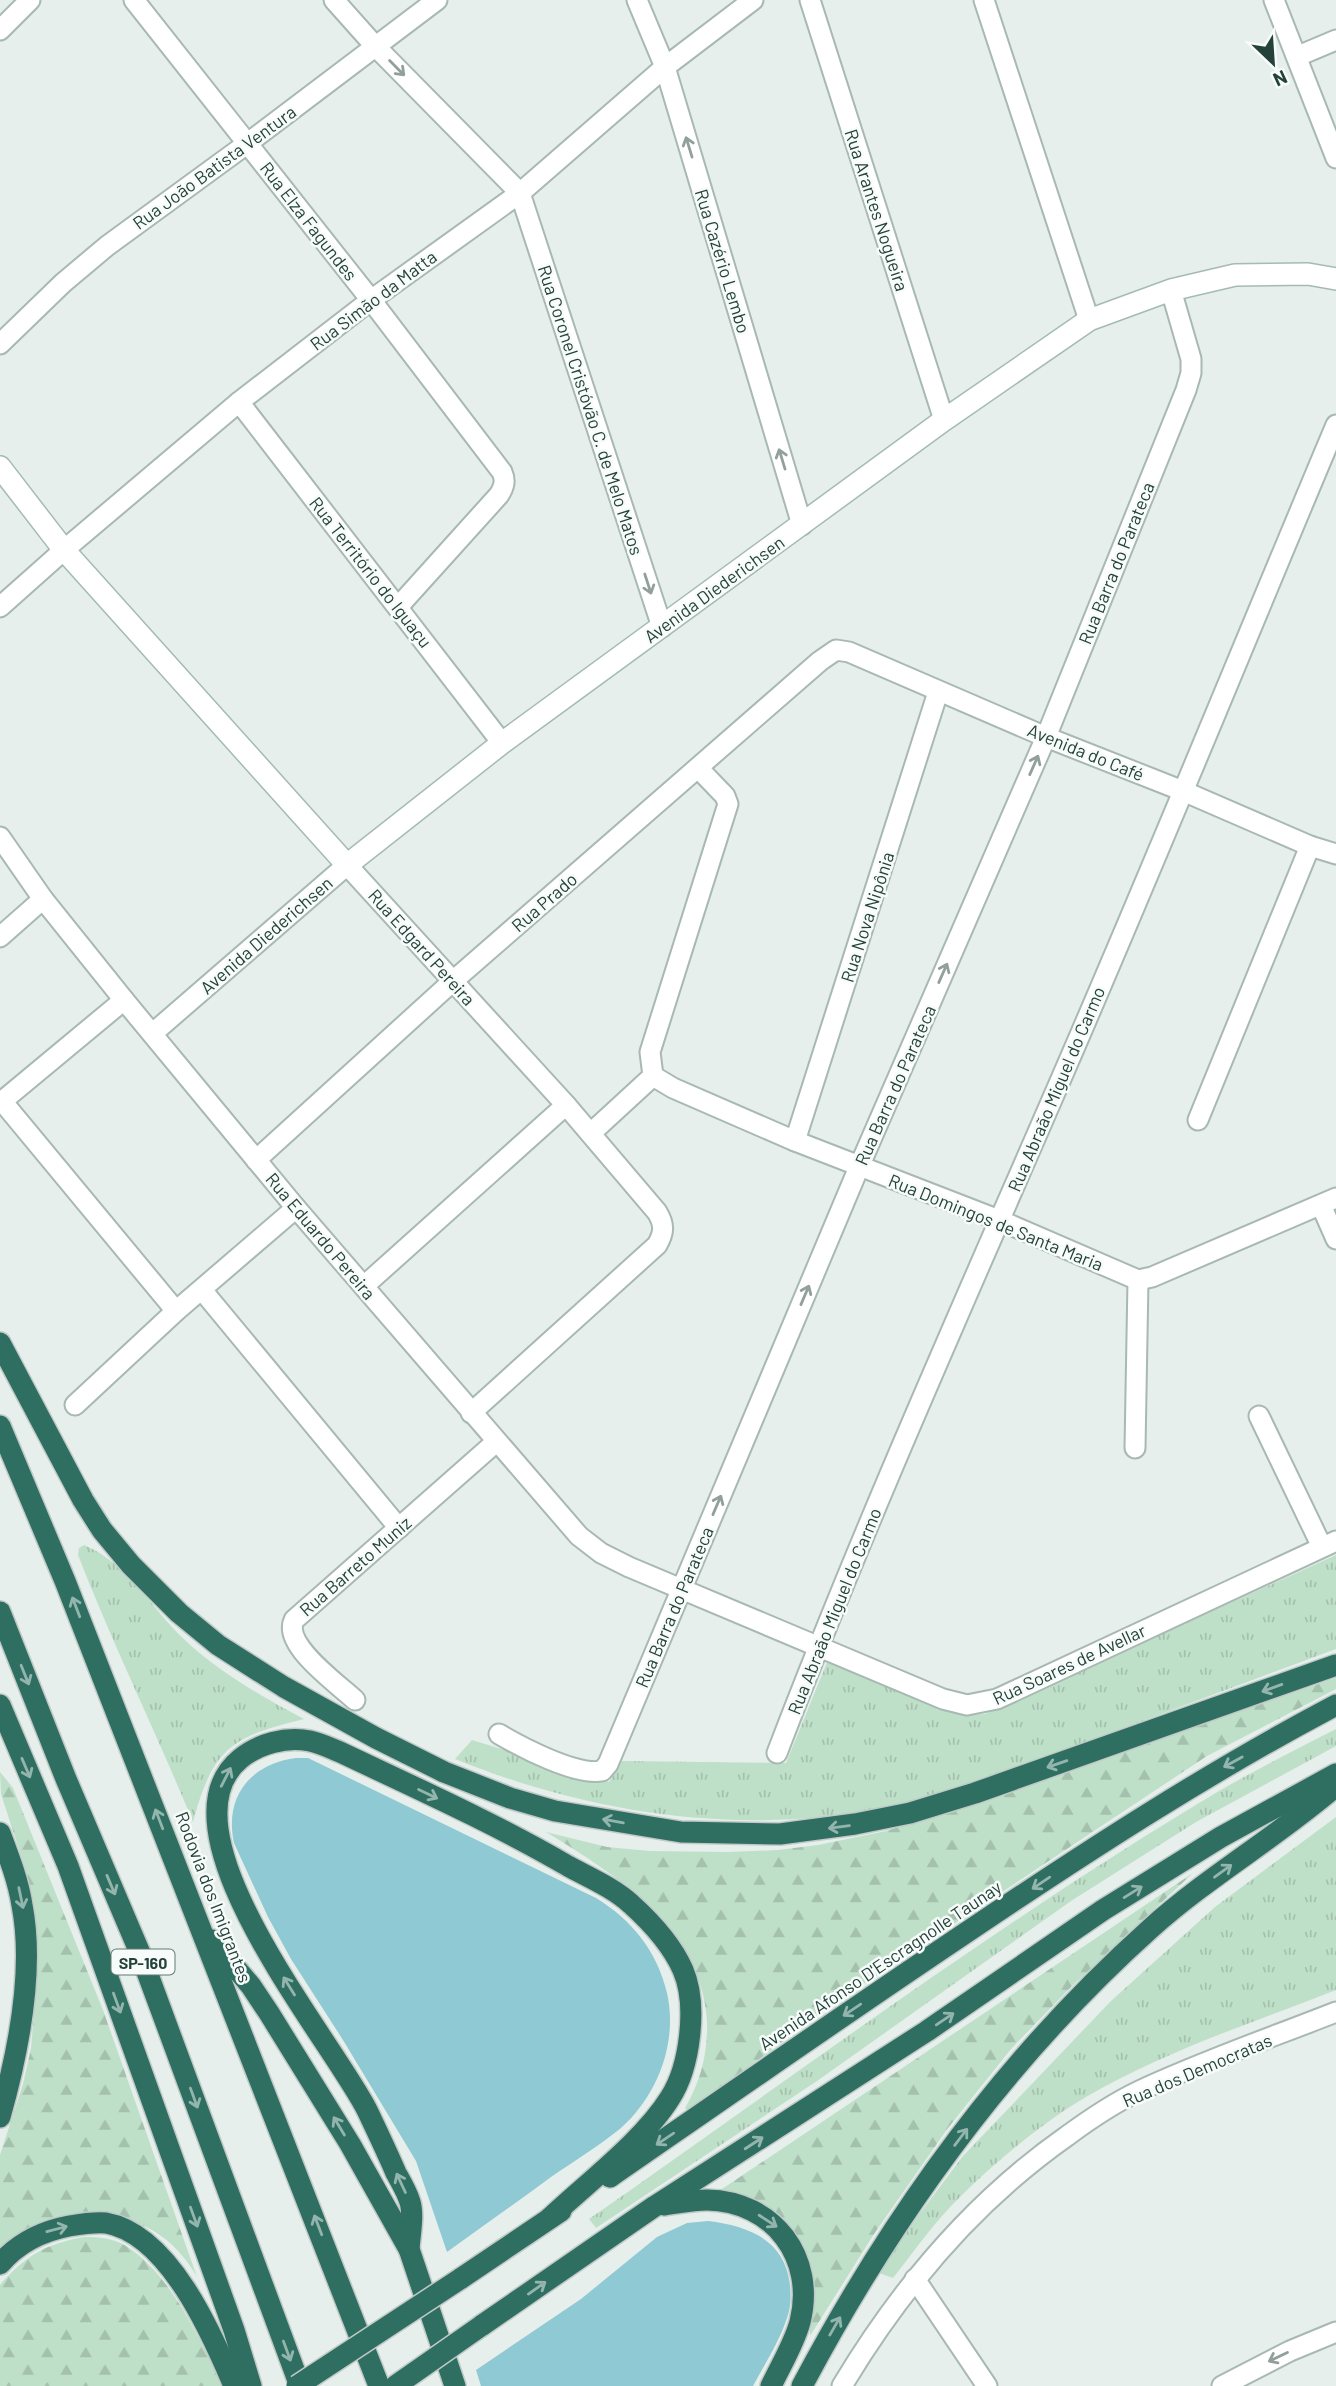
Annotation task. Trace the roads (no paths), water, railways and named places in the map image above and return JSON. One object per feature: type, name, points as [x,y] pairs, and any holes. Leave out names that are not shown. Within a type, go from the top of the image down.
[{"type":"highway","points":[[0,1343],[102,1530],[131,1565],[179,1613],[218,1645],[376,1738],[455,1776],[510,1798],[555,1811],[693,1833],[780,1834],[855,1824],[910,1813],[975,1793],[1336,1665]]},
{"type":"highway","name":"Rodovia dos Imigrantes","points":[[0,1426],[65,1581],[379,2386]]},
{"type":"highway","name":"SP-160","points":[[0,1612],[66,1779],[140,1953],[299,2386]]},
{"type":"highway","points":[[0,1705],[68,1866],[234,2330],[251,2386]]},
{"type":"highway","name":"Avenida Afonso D'Escragnolle Taunay","points":[[299,2386],[1104,1841],[1214,1772],[1336,1705]]},
{"type":"highway","points":[[409,2249],[411,2204],[366,2108],[254,1929],[236,1890],[219,1840],[217,1814],[221,1786],[231,1767],[250,1750],[277,1741],[309,1741],[340,1752],[556,1859],[629,1901],[669,1945],[684,1972],[689,1997],[687,2056],[680,2079],[670,2099],[653,2122],[550,2218]]},
{"type":"highway","points":[[395,2386],[655,2206],[927,2031],[1103,1910],[1221,1837],[1336,1774]]},
{"type":"highway","points":[[802,2386],[880,2249],[994,2093],[1064,2012],[1193,1892],[1298,1819],[1336,1786]]},
{"type":"highway","points":[[0,1833],[17,1880],[23,1907],[25,1937],[21,2017],[13,2071],[0,2118]]},
{"type":"highway","points":[[201,1928],[251,1986],[270,2013],[350,2144],[409,2249],[455,2386]]},
{"type":"highway","points":[[655,2206],[709,2200],[741,2206],[783,2232],[802,2272],[803,2292],[800,2321],[771,2386]]},
{"type":"highway","points":[[0,2264],[26,2242],[53,2229],[83,2223],[107,2224],[132,2233],[160,2256],[185,2287],[215,2341],[234,2386]]},
{"type":"street","points":[[0,30],[30,0]]},
{"type":"street","name":"Rua Elza Fagundes","points":[[134,0],[371,300],[505,479],[499,495],[398,607]]},
{"type":"street","points":[[334,0],[375,46],[520,193]]},
{"type":"street","name":"Rua João Batista Ventura","points":[[0,344],[63,283],[107,246],[248,144],[437,0]]},
{"type":"street","name":"Rua Cazério Lembo","points":[[636,0],[665,67],[802,525]]},
{"type":"street","name":"Rua Simão da Matta","points":[[0,607],[239,402],[371,300],[520,193],[665,67],[753,0]]},
{"type":"street","name":"Rua Arantes Nogueira","points":[[810,0],[944,420]]},
{"type":"street","points":[[985,0],[1089,320]]},
{"type":"street","points":[[1274,0],[1336,158]]},
{"type":"street","points":[[1298,56],[1336,40]]},
{"type":"street","name":"Rua Coronel Cristóvão C. de Melo Matos","points":[[520,193],[662,627]]},
{"type":"street","name":"Avenida Diederichsen","points":[[153,1033],[347,865],[502,743],[944,420],[1089,320],[1171,290],[1235,275],[1308,274],[1336,279]]},
{"type":"street","name":"Rua Barra do Parateca","points":[[499,1734],[530,1751],[584,1770],[602,1771],[608,1764],[859,1167],[1046,737],[1191,373],[1191,359],[1171,290]]},
{"type":"street","name":"Rua Território do Iguaçu","points":[[239,402],[502,743]]},
{"type":"street","name":"Rua Abraão Miguel do Carmo","points":[[777,1753],[818,1645],[1065,1071],[1336,425]]},
{"type":"street","name":"Rua Edgard Pereira","points":[[0,467],[64,550],[566,1105],[657,1213],[664,1228],[657,1245],[471,1413]]},
{"type":"street","name":"Avenida do Café","points":[[836,650],[849,652],[1046,737],[1183,791],[1335,856]]},
{"type":"street","name":"Rua Prado","points":[[256,1160],[453,981],[820,661],[836,650]]},
{"type":"street","name":"Rua Nova Nipônia","points":[[795,1142],[939,692]]},
{"type":"street","points":[[591,1133],[653,1076],[650,1052],[728,804],[725,796],[698,768]]},
{"type":"street","name":"Rua Eduardo Pereira","points":[[0,837],[43,899],[256,1160],[579,1536],[601,1553],[681,1590]]},
{"type":"street","points":[[1198,1120],[1310,846]]},
{"type":"street","points":[[0,937],[43,899]]},
{"type":"street","points":[[124,1000],[1,1102],[176,1311]]},
{"type":"street","name":"Rua Domingos de Santa Maria","points":[[653,1076],[673,1088],[795,1142],[999,1220],[1138,1280]]},
{"type":"street","points":[[363,1286],[566,1105]]},
{"type":"street","points":[[1135,1448],[1138,1280],[1152,1277],[1329,1201],[1336,1239]]},
{"type":"street","points":[[75,1405],[176,1311],[296,1208]]},
{"type":"street","points":[[202,1290],[399,1528]]},
{"type":"street","points":[[1259,1416],[1329,1544]]},
{"type":"street","name":"Rua Barreto Muniz","points":[[355,1700],[305,1654],[294,1637],[292,1624],[299,1613],[496,1442]]},
{"type":"street","name":"Rua Soares de Avellar","points":[[681,1590],[943,1699],[967,1705],[980,1704],[1009,1693],[1329,1544]]},
{"type":"street","name":"Rua dos Democratas","points":[[842,2386],[873,2334],[915,2279],[972,2214],[1040,2154],[1088,2120],[1137,2092],[1336,2012]]},
{"type":"street","points":[[915,2279],[987,2386]]},
{"type":"street","points":[[1222,2386],[1290,2351],[1336,2332]]},
{"type":"water","points":[[296,1758],[308,1758],[596,1898],[632,1927],[650,1950],[663,1978],[670,2012],[667,2049],[655,2084],[634,2115],[604,2141],[447,2252],[416,2161],[291,1959],[268,1917],[234,1843],[233,1811],[244,1786],[266,1767]]},
{"type":"water","points":[[708,2221],[737,2227],[762,2238],[773,2246],[787,2270],[791,2293],[788,2314],[776,2344],[753,2386],[481,2386],[476,2370],[581,2299],[657,2237],[687,2223]]}]
